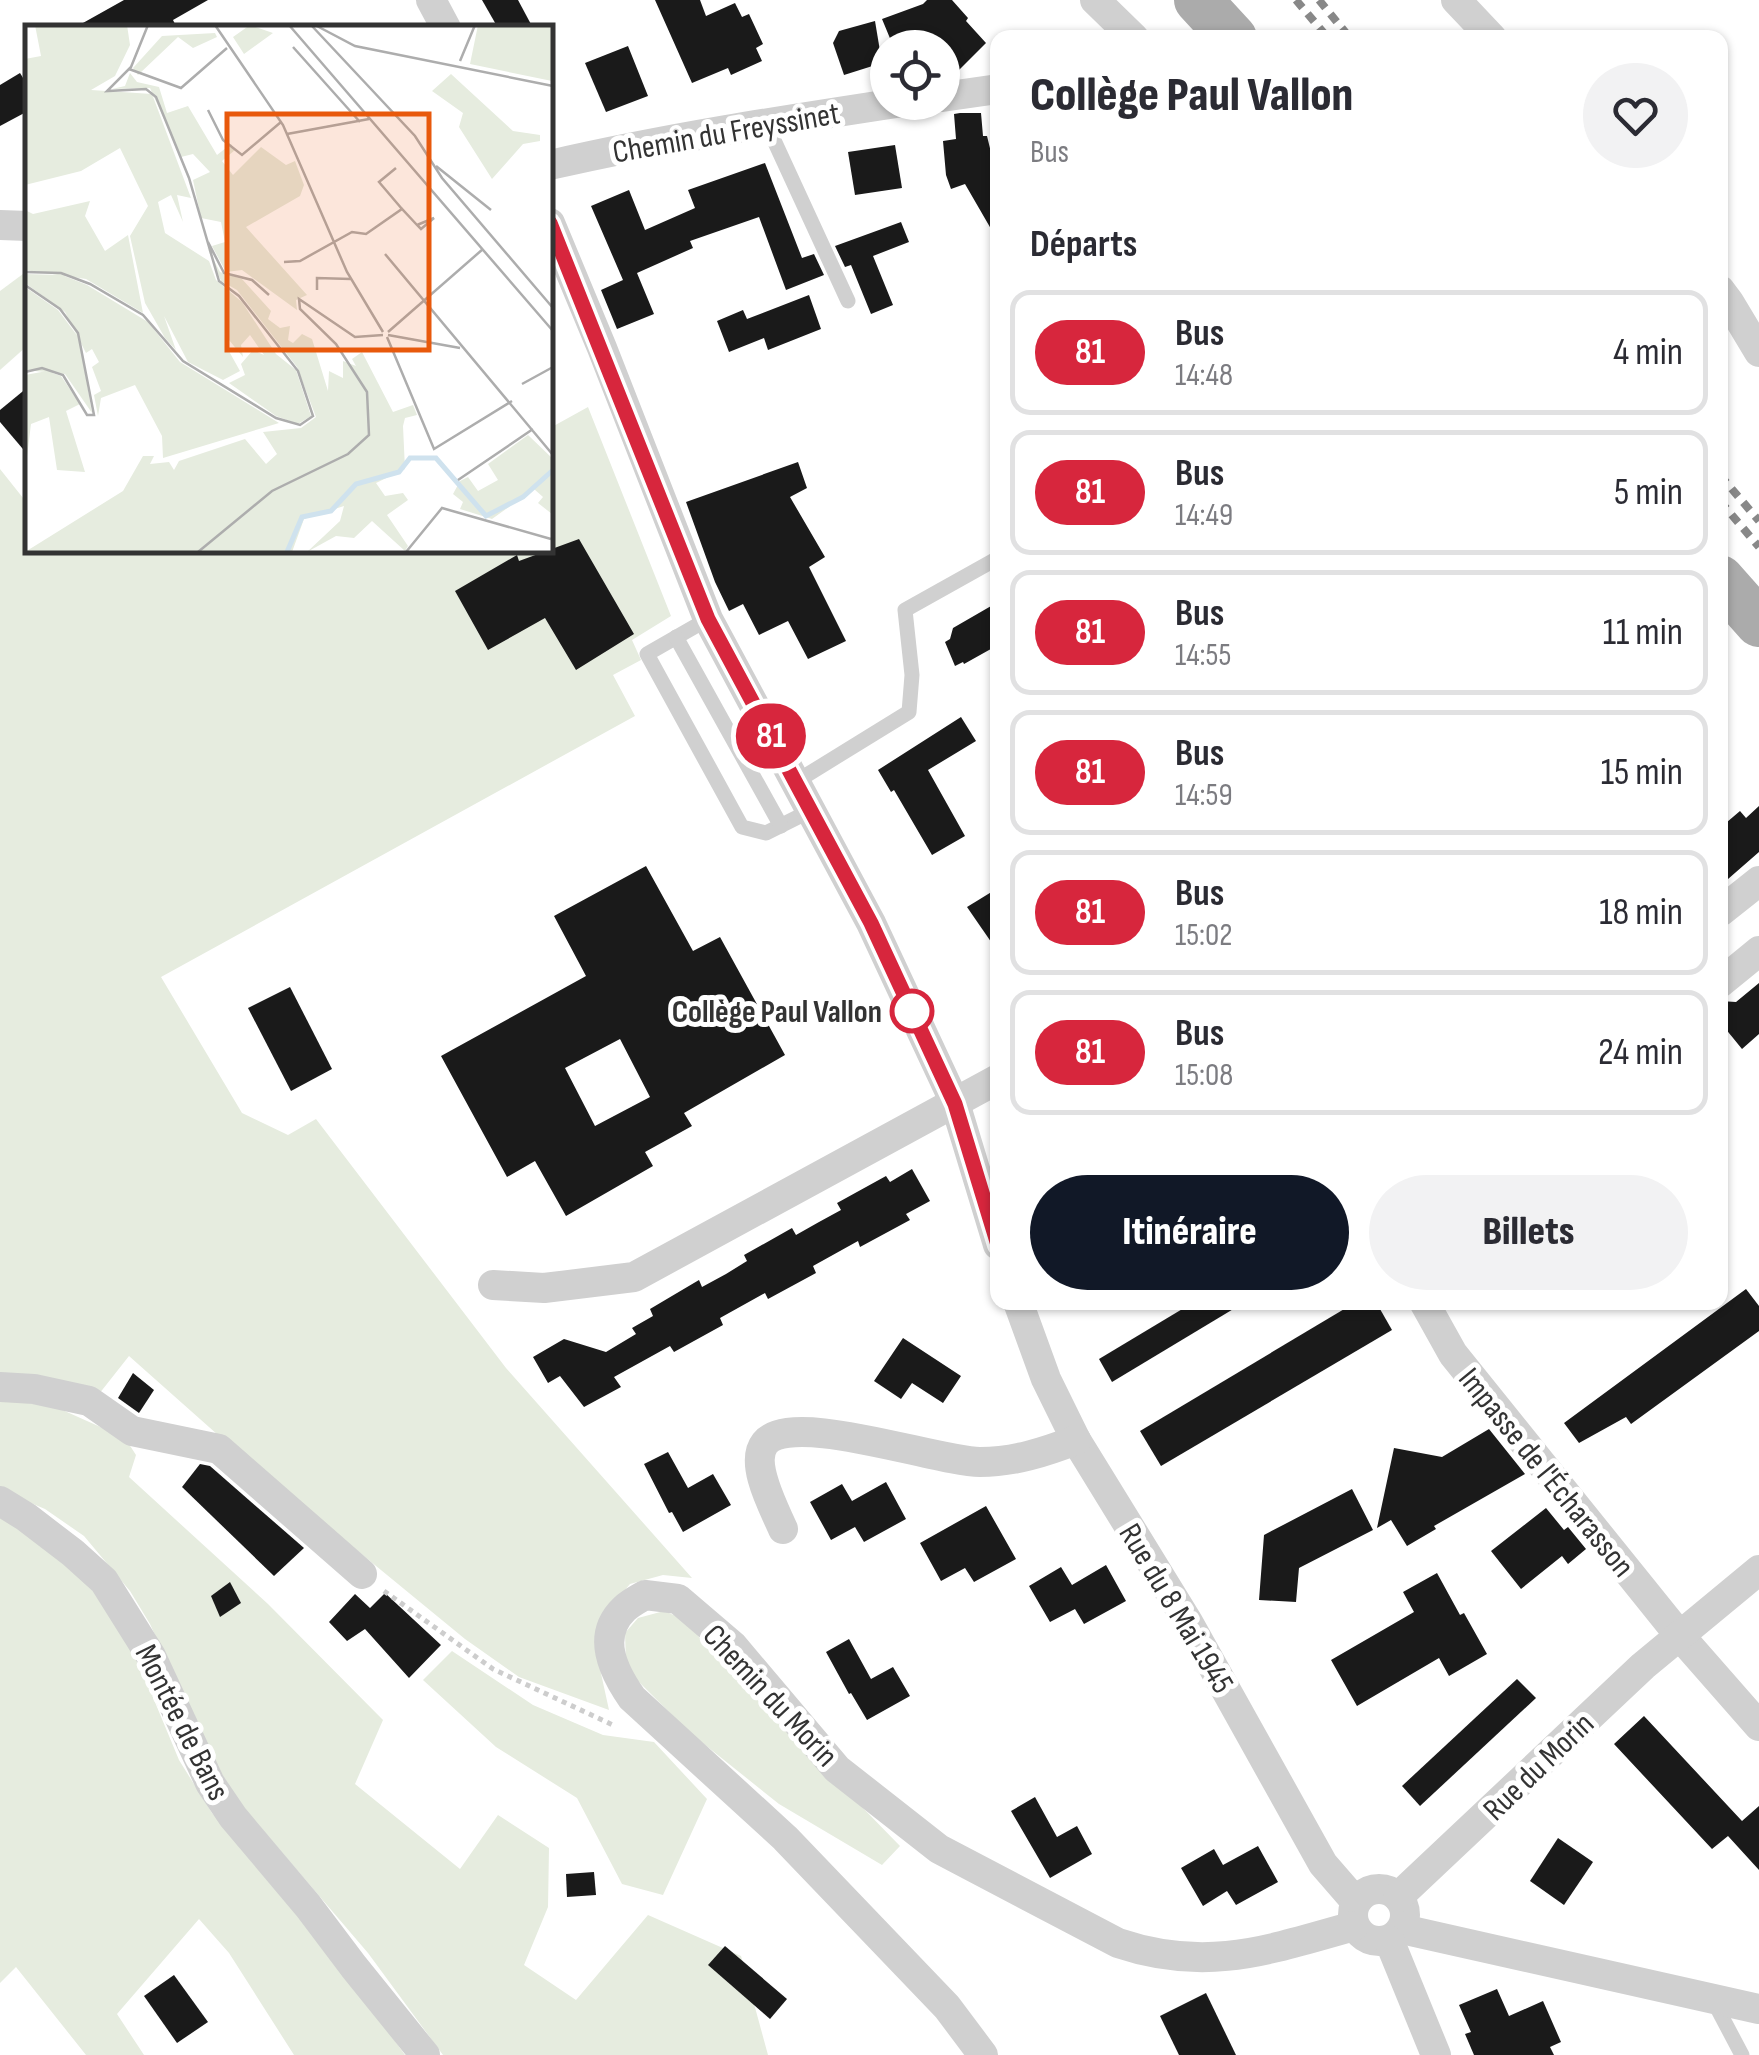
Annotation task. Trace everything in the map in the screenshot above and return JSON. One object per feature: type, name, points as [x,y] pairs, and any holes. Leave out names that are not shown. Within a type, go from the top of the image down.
[{"type":"main road","points":[[1198,0],[1226,30]]},
{"type":"main road","points":[[1728,598],[1759,623]]},
{"type":"main road","points":[[1728,604],[1759,659]]},
{"type":"street","points":[[431,0],[444,25]]},
{"type":"street","points":[[1096,0],[1126,30]]},
{"type":"street","points":[[1456,0],[1484,30]]},
{"type":"street","points":[[960,94],[990,89]]},
{"type":"street","name":"Chemin du Freyssinet","points":[[552,166],[661,142],[870,107]]},
{"type":"street","points":[[0,225],[25,226]]},
{"type":"street","points":[[552,228],[708,619],[871,923],[955,1104],[990,1221]]},
{"type":"street","points":[[1728,300],[1759,352]]},
{"type":"street","points":[[1728,906],[1759,881]]},
{"type":"street","points":[[1728,976],[1759,951]]},
{"type":"street","points":[[494,1286],[544,1288],[634,1277],[990,1084]]},
{"type":"street","name":"Rue du 8 Mai 1945","points":[[1021,1310],[1046,1379],[1076,1440],[1188,1622],[1322,1864],[1355,1914]]},
{"type":"street","name":"Impasse de l'Écharasson","points":[[1428,1310],[1453,1354],[1680,1636],[1759,1726]]},
{"type":"street","points":[[0,1387],[34,1389],[89,1402],[132,1431],[219,1448],[362,1574]]},
{"type":"street","points":[[783,1529],[759,1463],[768,1439],[787,1432],[820,1432],[978,1462],[1033,1456],[1076,1440]]},
{"type":"street","name":"Montée de Bans","points":[[0,1501],[73,1553],[104,1582],[151,1656],[210,1784],[425,2055]]},
{"type":"street","name":"Rue du Morin","points":[[1398,1898],[1643,1666],[1759,1570]]},
{"type":"street","name":"Chemin du Morin","points":[[983,2055],[947,2008],[785,1838],[632,1698],[617,1678],[609,1654],[611,1627],[624,1608],[645,1595],[678,1599],[733,1646],[837,1768],[939,1850],[1118,1944],[1171,1957],[1253,1954],[1355,1914]]},
{"type":"street","points":[[1436,2055],[1396,1935],[1406,1918],[1404,1907],[1390,1891],[1371,1890],[1355,1914],[1360,1934],[1368,1940],[1379,1942],[1396,1935],[1759,2008]]},
{"type":"lane","points":[[766,123],[848,301]]},
{"type":"lane","points":[[797,781],[909,712],[912,675],[905,610],[990,562]]},
{"type":"lane","points":[[708,619],[647,654],[742,827],[766,833],[812,810]]},
{"type":"lane","points":[[676,636],[781,826]]},
{"type":"lane","points":[[1712,1998],[1742,2055]]},
{"type":"path","points":[[362,1574],[493,1670],[620,1728],[658,1722]]},
{"type":"shaded area","points":[[25,272],[25,348],[0,370],[0,291]]},
{"type":"shaded area","points":[[588,407],[671,616],[632,640],[641,660],[613,675],[635,716],[161,977],[242,1113],[288,1135],[316,1119],[506,1368],[692,1578],[663,1575],[630,1584],[602,1617],[595,1646],[609,1710],[519,1677],[465,1639],[236,1451],[129,1356],[99,1394],[0,1377],[0,469],[25,500],[25,552],[552,552],[552,427]]},
{"type":"shaded area","points":[[0,1398],[58,1408],[125,1438],[136,1455],[129,1477],[268,1604],[383,1720],[355,1784],[460,1869],[498,1815],[549,1848],[548,1907],[524,1965],[576,2000],[648,1915],[741,1956],[768,2055],[443,2055],[368,1953],[243,1807],[209,1754],[150,1624],[130,1591],[84,1536],[45,1509],[0,1490]]},
{"type":"shaded area","points":[[0,1514],[55,1551],[94,1592],[130,1642],[179,1760],[212,1813],[331,1952],[405,2055],[294,2055],[229,1953],[199,1919],[117,2014],[144,2055],[86,2055],[16,1967],[0,1983]]},
{"type":"shaded area","points":[[664,1611],[688,1621],[706,1647],[900,1846],[882,1865],[779,1804],[689,1732],[637,1680],[626,1664],[625,1633],[638,1618]]},
{"type":"shaded area","points":[[452,1651],[533,1705],[603,1735],[654,1742],[707,1799],[663,1895],[622,1884],[577,1798],[496,1747],[423,1680]]},
{"type":"building","points":[[124,0],[208,0],[173,20],[176,25],[79,25]]},
{"type":"building","points":[[482,0],[518,0],[531,25],[496,25]]},
{"type":"building","points":[[655,0],[700,0],[706,16],[735,3],[742,17],[749,14],[763,44],[756,48],[762,61],[731,75],[728,68],[692,83]]},
{"type":"building","points":[[927,0],[952,0],[986,43],[960,69],[960,30],[887,30],[882,19]]},
{"type":"building","points":[[875,21],[876,30],[870,30],[870,67],[844,75],[833,43],[839,31]]},
{"type":"building","points":[[628,46],[648,96],[606,112],[585,63]]},
{"type":"building","points":[[20,73],[25,81],[25,113],[0,126],[0,85]]},
{"type":"building","points":[[960,113],[981,113],[983,136],[987,136],[990,148],[990,227],[965,184],[951,189],[943,141],[956,139],[954,120],[960,120]]},
{"type":"building","points":[[895,145],[902,188],[855,195],[848,152]]},
{"type":"building","points":[[765,163],[802,258],[814,254],[824,275],[786,290],[759,217],[690,241],[693,248],[637,273],[654,314],[617,329],[601,290],[623,280],[591,206],[629,190],[645,230],[695,208],[688,190]]},
{"type":"building","points":[[901,222],[909,242],[873,256],[893,305],[871,314],[851,265],[845,267],[835,246]]},
{"type":"building","points":[[809,295],[821,329],[768,350],[764,338],[729,352],[717,321],[743,310],[747,319]]},
{"type":"building","points":[[25,389],[25,451],[0,422],[0,410]]},
{"type":"building","points":[[798,462],[807,488],[790,497],[825,557],[809,567],[846,641],[808,659],[788,621],[759,635],[743,604],[729,611],[686,502]]},
{"type":"building","points":[[579,539],[634,634],[576,670],[545,618],[488,650],[455,591],[517,555],[519,561]]},
{"type":"building","points":[[990,607],[990,649],[955,666],[945,642],[953,628]]},
{"type":"building","points":[[961,717],[976,741],[928,770],[965,836],[932,855],[878,770]]},
{"type":"building","points":[[1759,806],[1759,852],[1728,879],[1728,821],[1740,811],[1746,818]]},
{"type":"building","points":[[646,866],[693,951],[720,937],[785,1055],[684,1113],[692,1126],[645,1152],[653,1166],[566,1216],[535,1161],[507,1177],[441,1056],[586,976],[554,916]],"holes":[[[620,1039],[650,1097],[595,1126],[565,1068]]]},
{"type":"building","points":[[990,893],[990,940],[967,907]]},
{"type":"building","points":[[1759,983],[1759,1034],[1742,1049],[1728,1032],[1728,1002],[1736,1002]]},
{"type":"building","points":[[290,987],[332,1069],[291,1091],[248,1008]]},
{"type":"building","points":[[912,1169],[930,1201],[906,1214],[910,1220],[860,1247],[858,1241],[813,1266],[816,1273],[768,1299],[765,1293],[720,1318],[723,1325],[674,1352],[670,1346],[614,1377],[621,1387],[584,1407],[560,1376],[548,1383],[533,1357],[564,1339],[606,1352],[636,1334],[632,1328],[653,1316],[650,1309],[699,1280],[702,1287],[726,1274],[747,1261],[744,1255],[792,1228],[796,1235],[841,1210],[837,1203],[886,1176],[890,1182]]},
{"type":"building","points":[[1746,1289],[1759,1306],[1759,1331],[1631,1424],[1626,1417],[1579,1443],[1564,1423],[1717,1310],[1728,1310],[1728,1302]]},
{"type":"building","points":[[1181,1310],[1232,1310],[1112,1382],[1099,1359]]},
{"type":"building","points":[[1343,1310],[1381,1310],[1392,1330],[1161,1466],[1140,1431]]},
{"type":"building","points":[[903,1338],[961,1376],[943,1403],[912,1383],[901,1399],[874,1381]]},
{"type":"building","points":[[133,1373],[154,1390],[139,1413],[118,1398]]},
{"type":"building","points":[[1489,1429],[1525,1474],[1434,1526],[1436,1529],[1407,1546],[1391,1520],[1377,1528],[1394,1448],[1442,1457]]},
{"type":"building","points":[[668,1452],[688,1488],[713,1474],[731,1505],[683,1532],[644,1464]]},
{"type":"building","points":[[200,1464],[210,1466],[304,1548],[274,1576],[182,1487]]},
{"type":"building","points":[[886,1482],[906,1519],[864,1542],[855,1527],[831,1540],[810,1502],[842,1484],[852,1501]]},
{"type":"building","points":[[1352,1489],[1373,1530],[1299,1568],[1296,1602],[1259,1600],[1264,1535]]},
{"type":"building","points":[[986,1506],[1016,1559],[974,1582],[965,1568],[941,1581],[920,1543]]},
{"type":"building","points":[[1546,1508],[1586,1549],[1568,1564],[1562,1556],[1521,1589],[1491,1551]]},
{"type":"building","points":[[1106,1565],[1126,1601],[1084,1624],[1075,1609],[1050,1622],[1029,1586],[1061,1567],[1072,1585]]},
{"type":"building","points":[[1437,1573],[1487,1654],[1449,1676],[1439,1658],[1357,1706],[1331,1660],[1414,1612],[1403,1592]]},
{"type":"building","points":[[230,1582],[241,1603],[220,1617],[211,1596]]},
{"type":"building","points":[[385,1593],[441,1645],[409,1678],[365,1629],[347,1641],[329,1622],[355,1594],[370,1608]]},
{"type":"building","points":[[849,1639],[871,1679],[893,1667],[910,1696],[867,1720],[826,1652]]},
{"type":"building","points":[[1517,1679],[1536,1698],[1420,1806],[1402,1786]]},
{"type":"building","points":[[1644,1716],[1742,1821],[1759,1806],[1759,1870],[1728,1836],[1712,1849],[1614,1744]]},
{"type":"building","points":[[1035,1797],[1057,1837],[1077,1826],[1092,1854],[1050,1878],[1011,1811]]},
{"type":"building","points":[[1558,1838],[1593,1862],[1564,1905],[1530,1881]]},
{"type":"building","points":[[1258,1846],[1278,1882],[1236,1905],[1227,1891],[1203,1906],[1181,1868],[1214,1849],[1223,1865]]},
{"type":"building","points":[[594,1872],[596,1895],[567,1897],[566,1874]]},
{"type":"building","points":[[725,1946],[787,1999],[770,2019],[708,1965]]},
{"type":"building","points":[[174,1975],[208,2022],[177,2043],[144,1996]]},
{"type":"building","points":[[1497,1989],[1509,2016],[1543,2001],[1561,2042],[1550,2047],[1554,2055],[1474,2055],[1465,2034],[1471,2032],[1459,2005]]},
{"type":"building","points":[[1206,1993],[1236,2055],[1179,2055],[1160,2016]]},
{"type":"railway","points":[[1296,0],[1321,30]]},
{"type":"railway","points":[[1319,0],[1343,30]]},
{"type":"railway","points":[[1728,484],[1759,521]]},
{"type":"railway","points":[[1728,510],[1759,547]]},
{"type":"bus line","name":"81","points":[[552,228],[708,619],[871,923],[955,1104],[990,1221]]},
{"type":"place","name":"Collège Paul Vallon","points":[[912,1011]]}]
